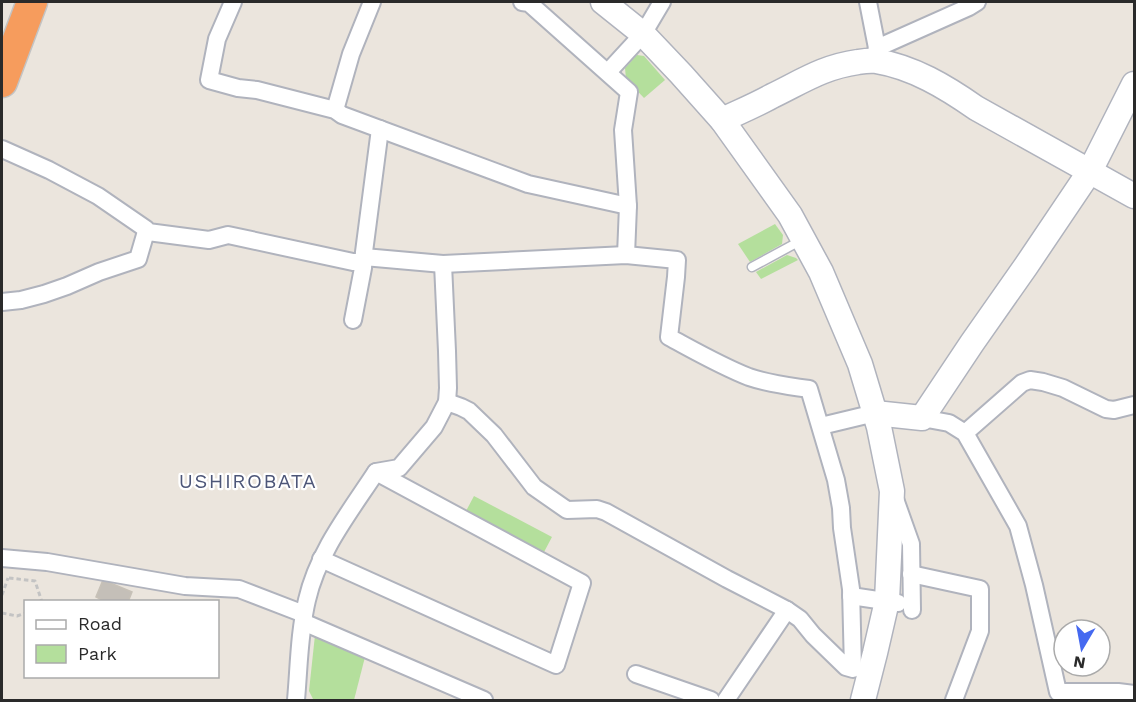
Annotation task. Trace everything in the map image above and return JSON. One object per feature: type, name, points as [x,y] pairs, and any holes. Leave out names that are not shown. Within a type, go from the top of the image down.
[{"type":"highway","points":[[2,82],[32,2]]},
{"type":"street","points":[[233,2],[217,39],[209,80],[335,110],[342,115],[528,184],[628,206]]},
{"type":"street","points":[[335,110],[351,54],[372,2]]},
{"type":"street","points":[[522,2],[530,3],[629,92],[623,130],[628,206],[626,255]]},
{"type":"street","points":[[603,2],[643,34],[722,120],[790,216],[821,272],[860,364],[875,413],[892,491],[911,544],[912,607],[851,596]]},
{"type":"street","points":[[608,72],[643,34],[662,2]]},
{"type":"street","points":[[868,2],[875,54]]},
{"type":"street","points":[[722,120],[808,77],[840,64],[875,54],[977,2]]},
{"type":"street","points":[[875,54],[935,82],[976,108],[1134,196]]},
{"type":"street","points":[[922,418],[1090,171],[1134,84]]},
{"type":"street","points":[[353,320],[364,259],[380,129]]},
{"type":"street","points":[[2,149],[88,191],[137,222],[148,232],[209,240],[228,235],[353,262],[364,259],[443,264],[626,255],[677,260],[669,337],[749,377],[809,389],[836,480],[841,508],[851,596],[852,669],[846,667],[800,619],[787,610],[606,512],[597,509],[567,510],[534,487],[494,435],[469,411],[447,402]]},
{"type":"street","points":[[2,302],[44,294],[138,259],[148,232]]},
{"type":"street","points":[[296,700],[303,618],[307,598],[321,559],[344,519],[376,472],[399,468],[434,427],[447,402],[443,264]]},
{"type":"street","points":[[965,433],[1022,383],[1030,380],[1063,388],[1106,409],[1114,410],[1134,405]]},
{"type":"street","points":[[821,426],[875,413],[949,423],[965,433],[1018,526],[1059,696],[1118,692],[1134,694]]},
{"type":"street","points":[[321,559],[556,665],[582,583],[376,472]]},
{"type":"street","points":[[863,700],[886,601],[892,491]]},
{"type":"street","points":[[2,558],[47,562],[185,586],[239,590],[484,700]]},
{"type":"street","points":[[911,574],[980,589],[980,631],[954,700]]},
{"type":"street","points":[[726,700],[787,610]]},
{"type":"street","points":[[636,674],[711,700]]},
{"type":"lane","points":[[752,267],[803,239]]},
{"type":"path","points":[[2,595],[8,578],[35,581],[41,600]]},
{"type":"path","points":[[2,613],[17,616],[24,614]]},
{"type":"green space","points":[[637,55],[644,56],[665,80],[644,98],[626,79],[625,68]]},
{"type":"green space","points":[[775,224],[783,235],[782,244],[750,262],[738,244]]},
{"type":"green space","points":[[787,255],[798,260],[761,279],[756,272]]},
{"type":"green space","points":[[474,496],[552,537],[544,552],[466,511]]},
{"type":"green space","points":[[315,635],[365,657],[354,700],[313,699],[309,691]]},
{"type":"building","points":[[103,580],[132,592],[129,600],[102,600],[96,597]]},
{"type":"district","name":"USHIROBATA","points":[[248,481]]}]
